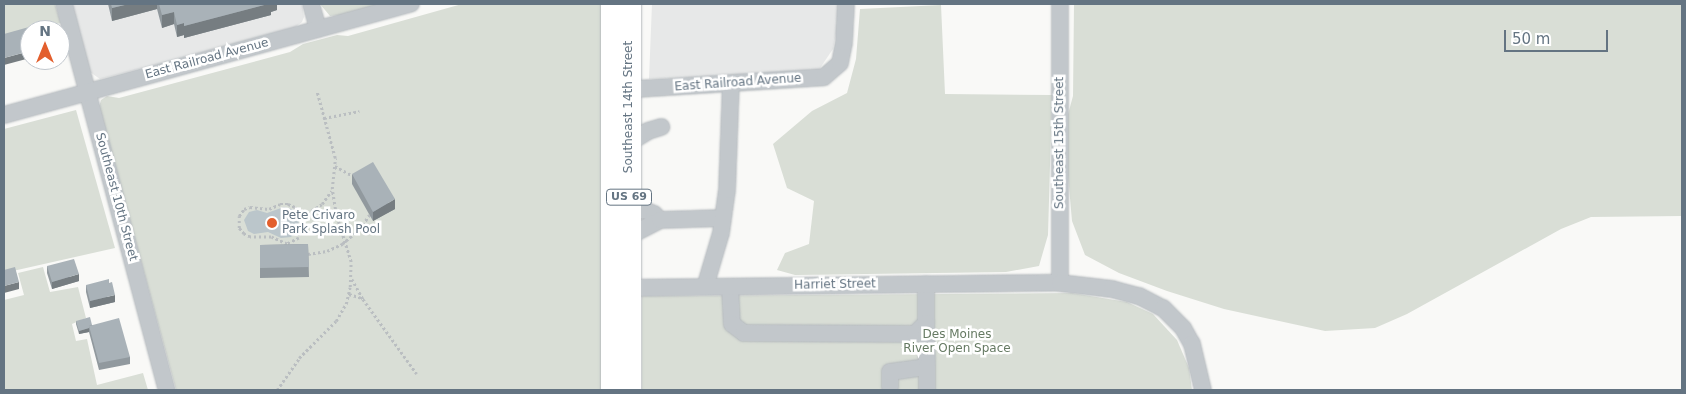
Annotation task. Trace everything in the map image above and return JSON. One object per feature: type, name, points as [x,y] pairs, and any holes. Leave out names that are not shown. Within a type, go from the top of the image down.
[{"type":"main road","name":"Southeast 14th Street","points":[[611,4],[620,90],[629,143],[629,236],[619,288],[630,390]]},
{"type":"main road","name":"Southeast 14th Street","points":[[611,390],[619,288],[620,90],[630,4]]},
{"type":"street","name":"Southeast 10th Street","points":[[64,4],[166,390]]},
{"type":"street","points":[[311,4],[318,29]]},
{"type":"street","name":"East Railroad Avenue","points":[[4,115],[411,4]]},
{"type":"street","name":"East Railroad Avenue","points":[[620,90],[824,76],[840,63],[844,42],[846,4]]},
{"type":"street","name":"Southeast 15th Street","points":[[1060,4],[1060,283]]},
{"type":"street","points":[[705,287],[721,233],[727,190],[731,83]]},
{"type":"street","points":[[629,143],[648,131],[660,127]]},
{"type":"street","points":[[629,210],[645,210],[654,214],[660,220]]},
{"type":"street","points":[[629,236],[660,220],[723,218]]},
{"type":"street","name":"Harriet Street","points":[[619,288],[1060,283],[1112,289],[1139,296],[1164,308],[1183,328],[1192,344],[1203,390]]},
{"type":"street","points":[[926,284],[927,390]]},
{"type":"street","points":[[730,287],[732,324],[744,333],[915,334],[926,323]]},
{"type":"street","points":[[890,387],[890,372],[927,367]]},
{"type":"path","points":[[277,390],[299,358],[336,321],[349,294],[352,278],[352,262],[332,190],[335,166],[317,92]]},
{"type":"path","points":[[324,118],[359,110]]},
{"type":"path","points":[[335,166],[357,179]]},
{"type":"path","points":[[303,216],[322,204],[332,190]]},
{"type":"path","points":[[280,204],[295,207],[303,216],[304,224],[299,238],[292,243],[284,244],[271,237],[257,238],[244,234],[239,228],[239,216],[244,209],[250,207],[269,209],[280,204]]},
{"type":"path","points":[[308,254],[327,251],[345,242],[360,229],[369,215]]},
{"type":"path","points":[[284,244],[284,249]]},
{"type":"path","points":[[352,278],[362,298],[417,374]]},
{"type":"path","points":[[349,294],[362,298]]},
{"type":"shaded area","points":[[72,4],[302,4],[304,17],[302,22],[294,28],[100,79],[90,72]]},
{"type":"shaded area","points":[[652,4],[838,4],[838,23],[833,49],[818,71],[649,79]]},
{"type":"shaded area","name":"Pete Crivaro Park Splash Pool","points":[[284,207],[295,210],[299,218],[298,229],[291,237],[281,238],[268,232],[254,234],[248,231],[244,220],[249,212],[257,210],[267,213]]},
{"type":"green space","points":[[4,4],[55,4],[60,20],[20,20],[20,34],[4,40]]},
{"type":"green space","points":[[320,4],[381,4],[342,15],[330,16]]},
{"type":"green space","points":[[462,4],[603,4],[601,390],[176,390],[99,107],[101,100],[107,96],[119,98],[290,52],[303,44],[337,35],[348,36]]},
{"type":"green space","points":[[1074,4],[1682,4],[1682,216],[1591,217],[1561,229],[1407,314],[1375,328],[1325,331],[1224,309],[1167,291],[1119,273],[1085,255],[1072,221],[1064,129],[1073,96]]},
{"type":"green space","points":[[941,5],[945,94],[1052,95],[1048,235],[1039,266],[1006,272],[795,275],[777,270],[785,253],[809,244],[814,201],[787,188],[773,144],[812,111],[847,93],[856,59],[860,9]]},
{"type":"green space","points":[[76,110],[115,248],[4,273],[4,129]]},
{"type":"green space","points":[[43,267],[50,292],[78,287],[86,318],[72,324],[76,341],[87,339],[97,385],[143,373],[148,390],[4,390],[4,300],[24,295],[18,273]]},
{"type":"green space","name":"Des Moines River Open Space","points":[[1072,293],[1127,302],[1153,314],[1177,340],[1189,368],[1192,390],[642,390],[642,296]]},
{"type":"building","points":[[111,4],[129,4],[112,8]]},
{"type":"building","points":[[159,4],[268,4],[184,26],[184,23],[177,25],[174,12],[162,15]]},
{"type":"building","points":[[20,30],[20,54],[4,58],[4,34]]},
{"type":"building","points":[[373,162],[395,199],[373,212],[352,174]]},
{"type":"building","points":[[308,244],[309,267],[260,268],[260,245]]},
{"type":"building","points":[[74,259],[79,274],[52,282],[47,266]]},
{"type":"building","points":[[15,267],[19,282],[4,286],[4,270]]},
{"type":"building","points":[[109,279],[109,283],[112,282],[115,295],[90,301],[86,285]]},
{"type":"building","points":[[90,317],[92,325],[79,331],[76,321]]},
{"type":"building","points":[[119,318],[130,357],[99,363],[89,326]]},
{"type":"place","name":"Pete Crivaro Park Splash Pool","points":[[272,223]]}]
